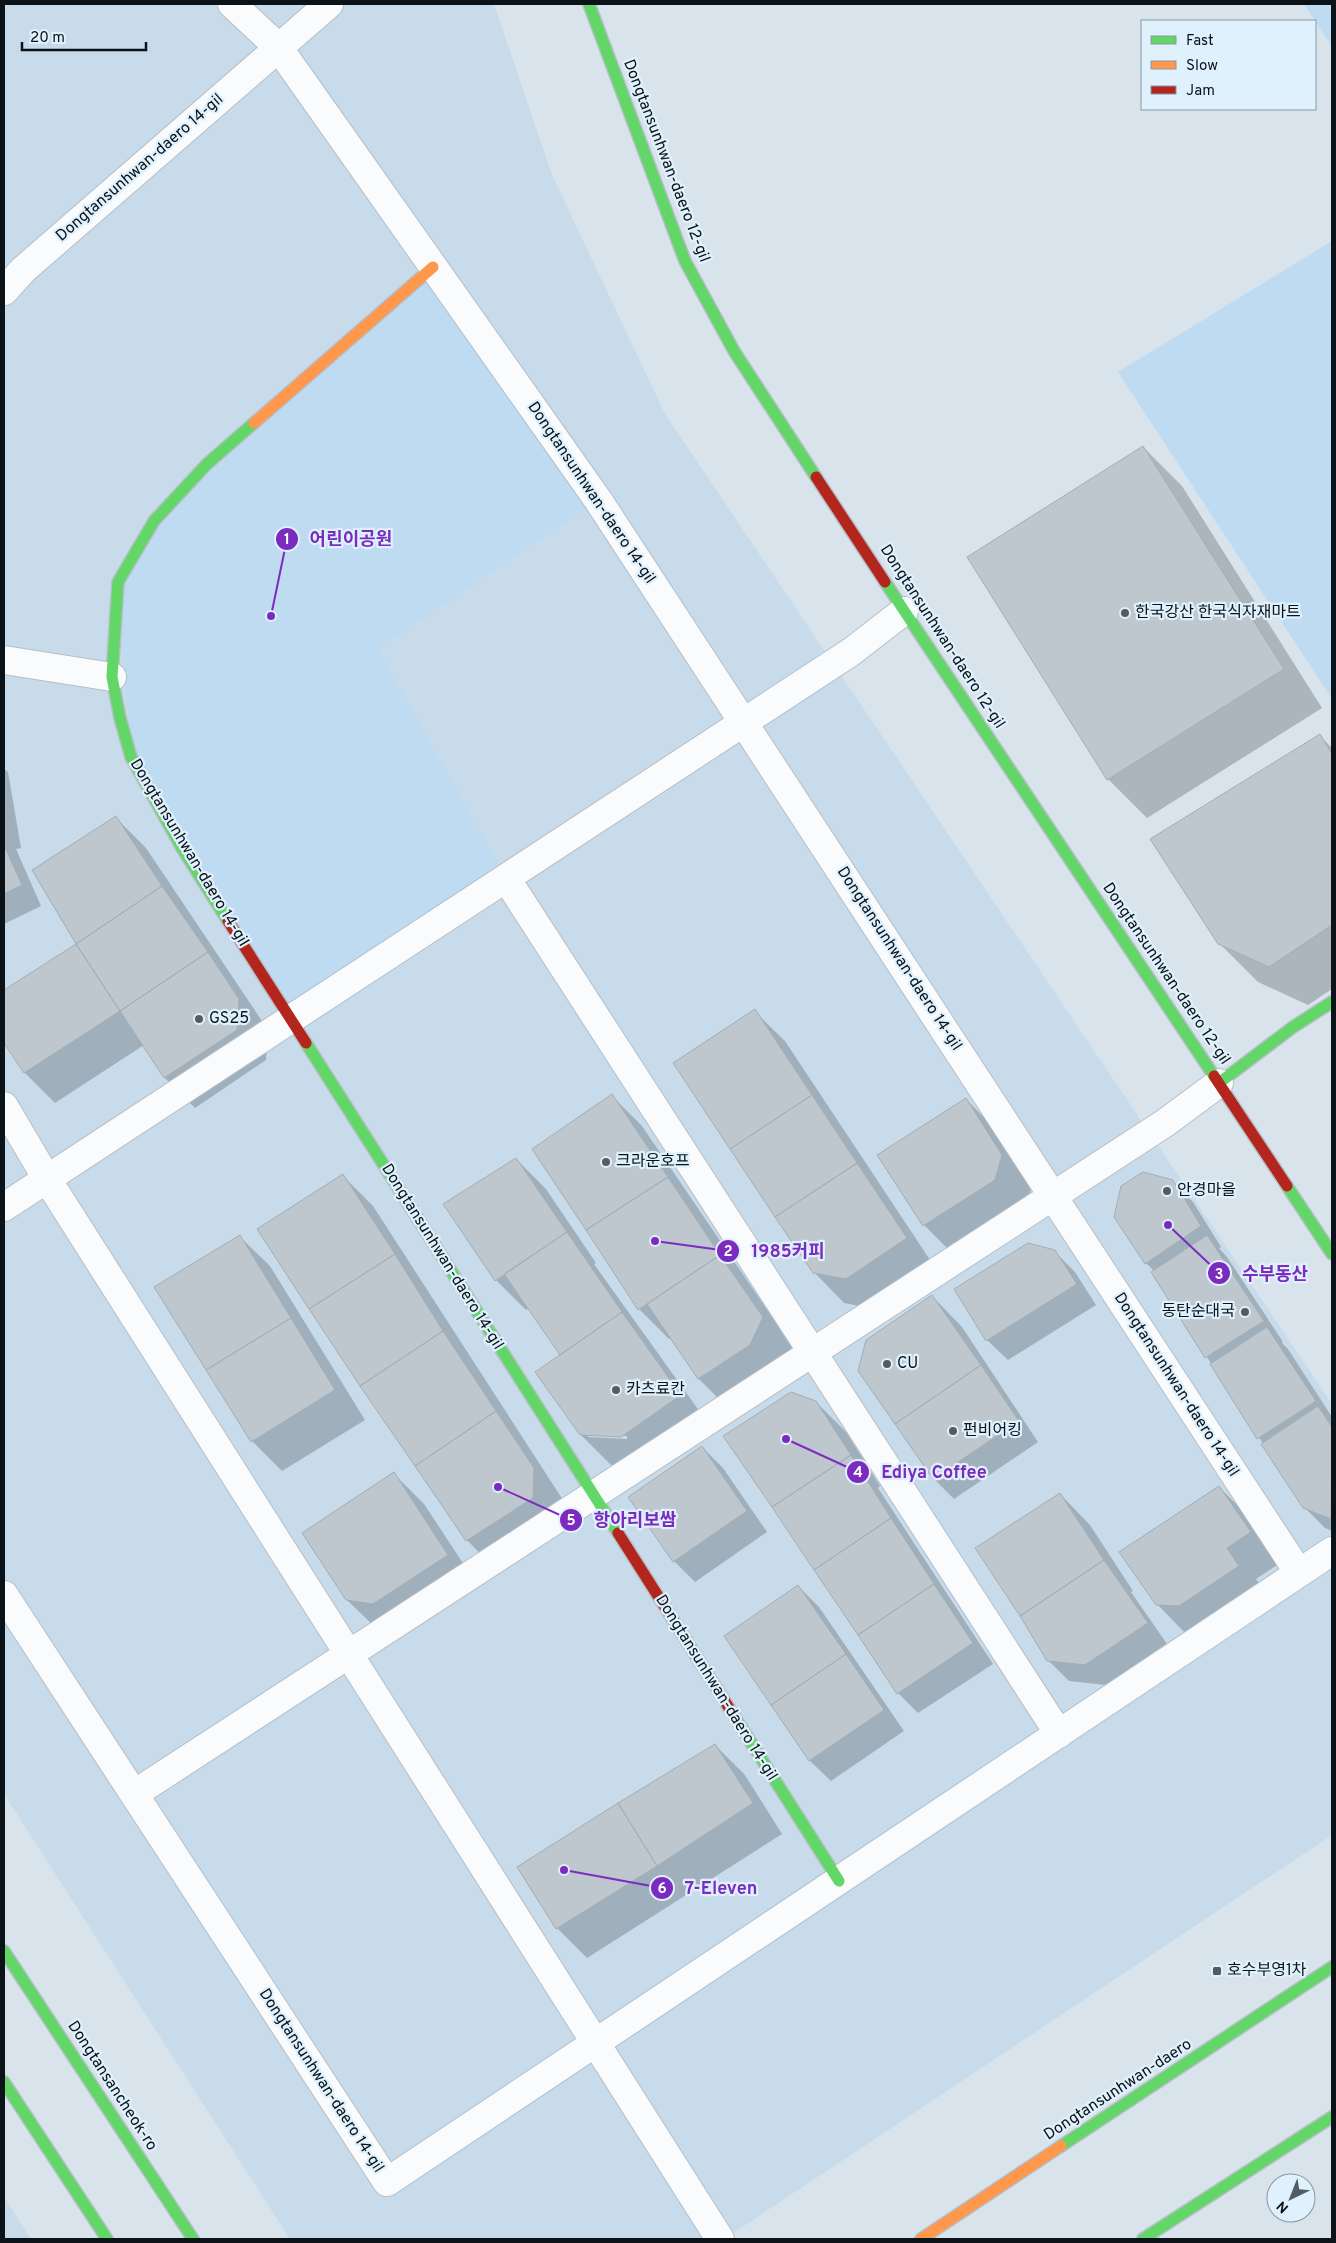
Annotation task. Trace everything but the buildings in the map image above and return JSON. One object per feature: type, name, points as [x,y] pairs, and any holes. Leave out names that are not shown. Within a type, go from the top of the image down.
[{"type":"street","name":"Dongtansunhwan-daero 14-gil","points":[[232,4],[278,47],[598,500],[1299,1574]]},
{"type":"street","name":"Dongtansunhwan-daero 14-gil","points":[[4,290],[23,270],[278,47],[330,4]]},
{"type":"street","name":"Dongtansunhwan-daero 12-gil","points":[[589,4],[685,261],[734,351],[904,611],[1332,1254]]},
{"type":"street","name":"Dongtansunhwan-daero 14-gil","points":[[433,267],[207,464],[154,521],[118,582],[112,677],[120,718],[131,757],[182,848],[839,1881]]},
{"type":"street","points":[[4,1207],[851,652],[904,611]]},
{"type":"street","points":[[4,660],[112,677]]},
{"type":"street","points":[[506,878],[1059,1734]]},
{"type":"street","points":[[134,1794],[1165,1123],[1293,1028],[1332,1002]]},
{"type":"street","points":[[4,1106],[47,1179],[720,2239]]},
{"type":"street","name":"Dongtansunhwan-daero 14-gil","points":[[4,1595],[387,2182],[1332,1552]]},
{"type":"street","name":"Dongtansancheok-ro","points":[[4,1951],[193,2239]]},
{"type":"street","name":"Dongtansunhwan-daero","points":[[921,2239],[1332,1968]]},
{"type":"street","points":[[4,2082],[107,2239]]},
{"type":"street","points":[[1143,2239],[1332,2117]]},
{"type":"shaded area","points":[[4,4],[494,4],[552,175],[665,414],[1332,1404],[1332,1835],[724,2239],[290,2239],[4,1794]]},
{"type":"shaded area","points":[[1304,4],[1332,4],[1332,47],[1316,20]]},
{"type":"shaded area","points":[[1332,241],[1332,699],[1118,372]]},
{"type":"shaded area","points":[[433,267],[598,500],[378,649],[506,878],[291,1019],[131,757],[118,582],[154,521]]},
{"type":"shaded area","points":[[4,2197],[31,2239],[4,2239]]},
{"type":"traffic: fast","points":[[589,4],[685,261],[734,351],[816,477]]},
{"type":"traffic: fast","points":[[228,921],[182,848],[131,757],[120,718],[112,677],[118,582],[154,521],[207,464],[254,423]]},
{"type":"traffic: fast","points":[[885,582],[1214,1076]]},
{"type":"traffic: fast","points":[[1219,1083],[1293,1027],[1332,1002]]},
{"type":"traffic: fast","points":[[306,1043],[618,1533]]},
{"type":"traffic: fast","points":[[1287,1186],[1332,1254]]},
{"type":"traffic: fast","points":[[731,1711],[839,1881]]},
{"type":"traffic: fast","points":[[4,1951],[193,2239]]},
{"type":"traffic: fast","points":[[1061,2146],[1332,1967]]},
{"type":"traffic: fast","points":[[4,2082],[107,2239]]},
{"type":"traffic: fast","points":[[1143,2239],[1332,2117]]},
{"type":"traffic: slow","points":[[254,423],[433,267]]},
{"type":"traffic: slow","points":[[921,2239],[1061,2146]]},
{"type":"traffic: jam","points":[[816,477],[885,582]]},
{"type":"traffic: jam","points":[[228,921],[306,1043]]},
{"type":"traffic: jam","points":[[1214,1076],[1287,1186]]},
{"type":"traffic: jam","points":[[618,1533],[731,1711]]},
{"type":"place","name":"한국강산 한국식자재마트","points":[[1125,613]]},
{"type":"place","name":"어린이공원","points":[[271,616]]},
{"type":"place","name":"GS25","points":[[199,1019]]},
{"type":"place","name":"크라운호프","points":[[606,1162]]},
{"type":"place","name":"안경마을","points":[[1167,1191]]},
{"type":"place","name":"수부동산","points":[[1168,1225]]},
{"type":"place","name":"1985커피","points":[[655,1241]]},
{"type":"place","name":"동탄순대국","points":[[1245,1312]]},
{"type":"place","name":"CU","points":[[887,1364]]},
{"type":"place","name":"카츠료칸","points":[[616,1390]]},
{"type":"place","name":"펀비어킹","points":[[953,1431]]},
{"type":"place","name":"Ediya Coffee","points":[[786,1439]]},
{"type":"place","name":"항아리보쌈","points":[[498,1487]]},
{"type":"place","name":"7-Eleven","points":[[564,1870]]},
{"type":"place","name":"호수부영1차","points":[[1217,1971]]}]
